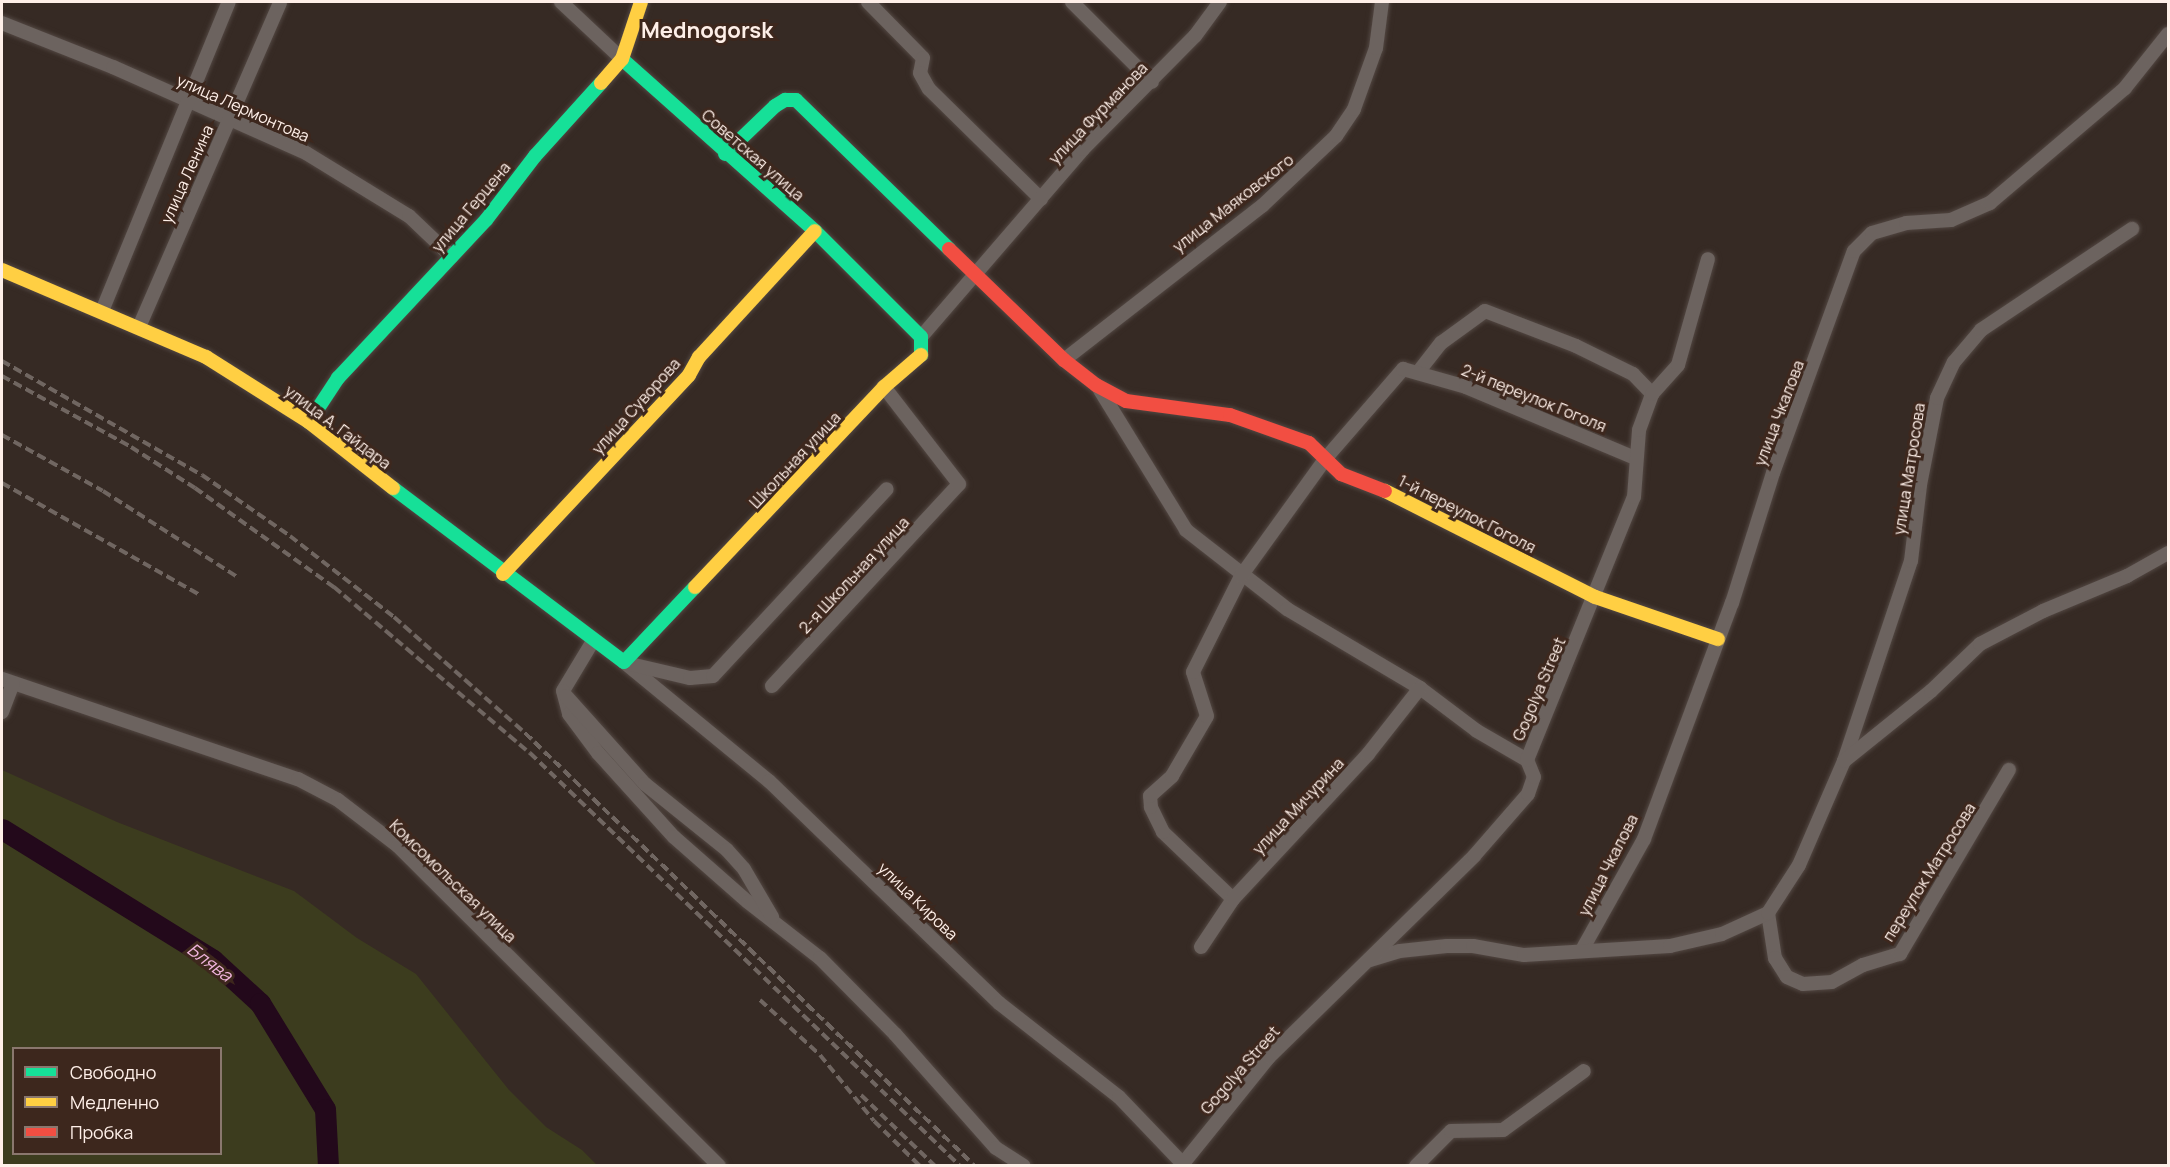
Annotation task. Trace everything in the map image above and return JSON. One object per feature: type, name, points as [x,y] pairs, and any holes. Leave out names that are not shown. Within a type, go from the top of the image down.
[{"type":"street","name":"улица Ленина","points":[[102,311],[186,101],[229,2]]},
{"type":"street","name":"улица Ленина","points":[[139,327],[280,2]]},
{"type":"street","name":"Советская улица","points":[[561,2],[725,154],[815,231],[921,337]]},
{"type":"street","points":[[868,2],[923,58],[920,73],[929,89],[1041,199]]},
{"type":"street","points":[[1072,2],[1152,82]]},
{"type":"street","name":"улица Фурманова","points":[[976,275],[1083,149],[1196,36],[1220,2]]},
{"type":"street","name":"улица Маяковского","points":[[1064,360],[1262,206],[1336,136],[1354,109],[1376,48],[1382,2]]},
{"type":"street","name":"улица Герцена","points":[[309,422],[338,378],[452,257],[541,148],[622,59],[636,3]]},
{"type":"street","name":"улица Лермонтова","points":[[2,23],[113,67],[306,153],[409,216],[452,257]]},
{"type":"street","name":"улица Чкалова","points":[[1582,950],[1644,839],[1718,639],[1773,473],[1854,251],[1872,232],[1906,223],[1951,220],[1990,203],[2125,88],[2169,34]]},
{"type":"street","name":"1-й переулок Гоголя","points":[[725,154],[775,106],[785,100],[796,100],[1064,360],[1096,385],[1126,401],[1230,415],[1309,443],[1341,474],[1385,490],[1595,597],[1718,639]]},
{"type":"street","name":"улица Матросова","points":[[1768,913],[1799,865],[1844,761],[1911,561],[1920,485],[1937,398],[1954,362],[1981,330],[2132,229]]},
{"type":"street","name":"улица Суворова","points":[[502,574],[689,375],[699,357],[815,231]]},
{"type":"street","name":"Gogolya Street","points":[[1183,1165],[1269,1057],[1474,856],[1528,794],[1534,777],[1527,760],[1634,497],[1635,458],[1639,430],[1652,394],[1678,365],[1708,259]]},
{"type":"street","name":"улица А. Гайдара","points":[[2,270],[206,357],[309,422],[502,574],[624,662]]},
{"type":"street","name":"Школьная улица","points":[[624,662],[884,387],[922,354],[921,337],[976,275]]},
{"type":"street","points":[[1233,899],[1163,832],[1151,807],[1150,796],[1172,776],[1207,716],[1193,672],[1239,573],[1326,458],[1402,369],[1419,371],[1441,343],[1485,311],[1576,346],[1633,374],[1652,394]]},
{"type":"street","name":"2-й переулок Гоголя","points":[[1419,371],[1635,458]]},
{"type":"street","points":[[1096,385],[1186,530],[1287,609],[1420,688],[1477,731],[1527,760]]},
{"type":"street","name":"2-я Школьная улица","points":[[772,686],[959,484],[884,387]]},
{"type":"street","points":[[624,662],[690,678],[713,676],[887,489]]},
{"type":"street","name":"улица Матросова","points":[[1844,761],[1931,691],[1980,644],[2043,611],[2127,576],[2169,553]]},
{"type":"street","points":[[593,641],[563,691],[569,714],[598,753],[674,837],[748,902],[773,918],[820,958],[895,1034],[996,1148],[1024,1166]]},
{"type":"street","name":"улица Кирова","points":[[624,662],[769,782],[999,1003],[1119,1097],[1183,1165]]},
{"type":"street","points":[[2,712],[7,681]]},
{"type":"street","name":"Комсомольская улица","points":[[7,681],[298,778],[338,800],[398,846],[719,1166]]},
{"type":"street","name":"улица Мичурина","points":[[1201,947],[1233,899],[1368,754],[1420,688]]},
{"type":"street","points":[[563,691],[645,784],[727,850],[744,869],[773,918]]},
{"type":"street","name":"переулок Матросова","points":[[1768,913],[1775,958],[1787,977],[1803,984],[1832,982],[1863,965],[1900,954],[2009,770]]},
{"type":"street","points":[[1367,961],[1400,951],[1447,946],[1473,946],[1524,955],[1670,946],[1722,934],[1768,913]]},
{"type":"street","points":[[1424,1163],[1451,1131],[1484,1133],[1503,1130],[1584,1071]]},
{"type":"shaded area","points":[[2,770],[117,822],[294,891],[357,938],[416,974],[509,1090],[546,1127],[582,1150],[597,1165],[2,1165]]},
{"type":"waterway","name":"Блява","points":[[2,829],[213,960],[260,1003],[325,1109],[328,1166]]},
{"type":"railway","points":[[2,361],[202,475],[290,536],[394,617],[525,733],[975,1166]]},
{"type":"railway","points":[[2,376],[131,447],[195,488],[334,587],[530,753],[960,1166]]},
{"type":"railway","points":[[2,435],[103,491],[236,576]]},
{"type":"railway","points":[[2,483],[200,595]]},
{"type":"railway","points":[[760,1000],[820,1055],[874,1121],[920,1166]]},
{"type":"railway","points":[[861,1095],[935,1166]]},
{"type":"traffic: fast","points":[[622,59],[815,231],[921,337],[921,355]]},
{"type":"traffic: fast","points":[[309,422],[338,378],[486,220],[535,156],[601,83]]},
{"type":"traffic: fast","points":[[725,154],[775,106],[785,100],[796,100],[949,249]]},
{"type":"traffic: fast","points":[[393,488],[624,662],[695,587]]},
{"type":"traffic: slow","points":[[601,83],[622,59],[641,2]]},
{"type":"traffic: slow","points":[[503,574],[689,375],[699,357],[815,231]]},
{"type":"traffic: slow","points":[[2,270],[206,357],[309,422],[393,488]]},
{"type":"traffic: slow","points":[[695,587],[884,387],[921,355]]},
{"type":"traffic: slow","points":[[1385,491],[1595,597],[1718,639]]},
{"type":"traffic: jam","points":[[949,249],[1064,360],[1096,385],[1126,401],[1230,415],[1309,443],[1341,474],[1385,491]]},
{"type":"district","name":"Mednogorsk","points":[[707,31]]}]
